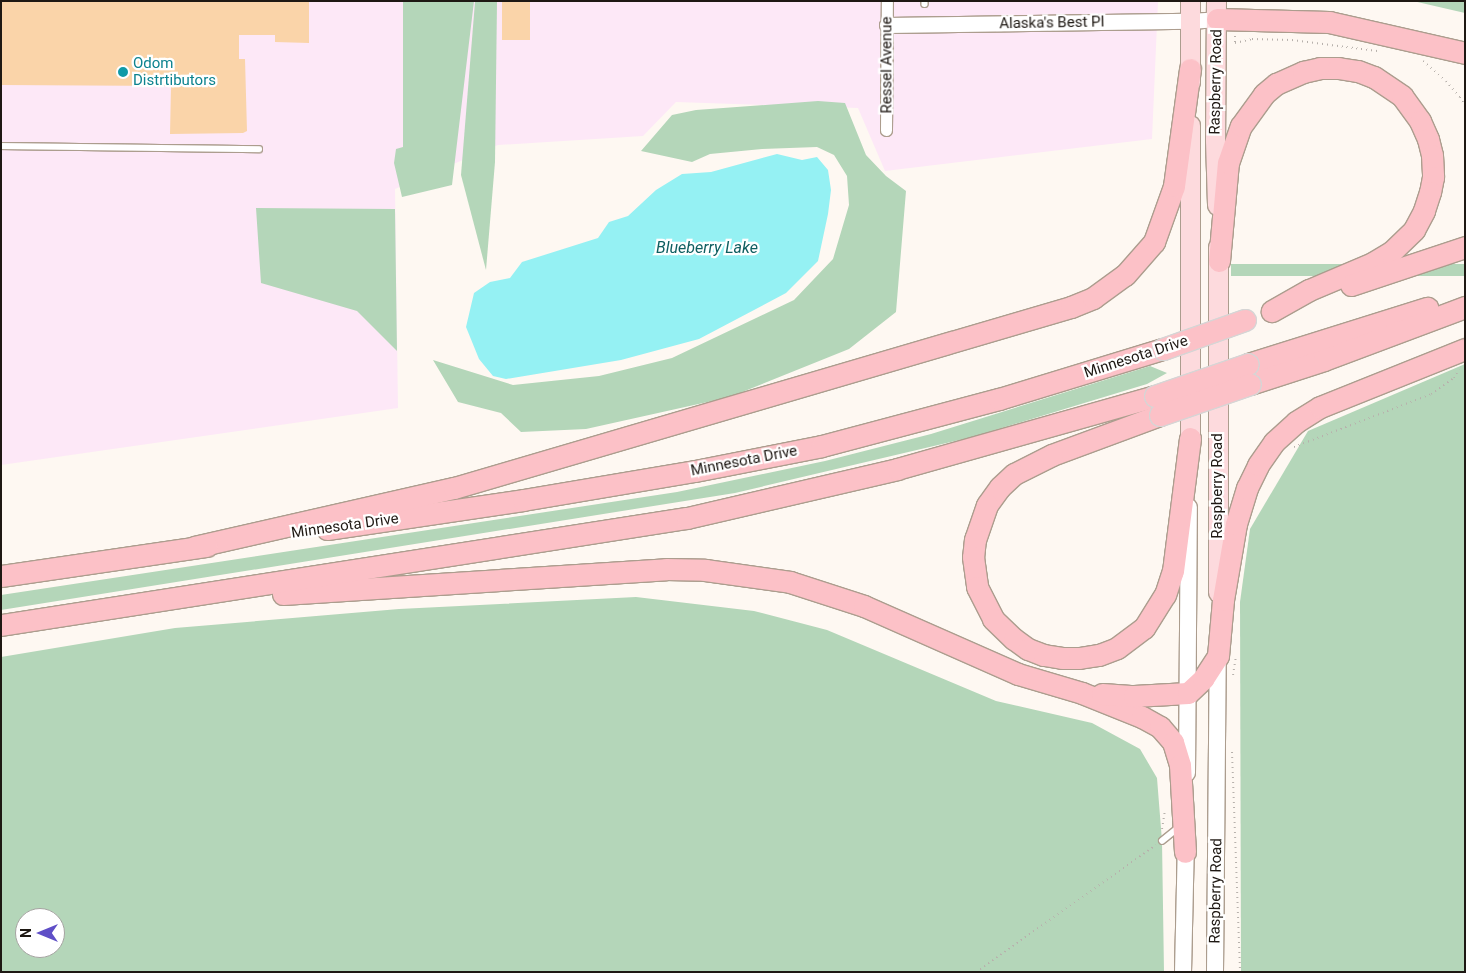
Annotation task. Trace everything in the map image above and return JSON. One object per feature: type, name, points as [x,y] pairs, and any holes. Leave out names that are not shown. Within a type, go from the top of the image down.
[{"type":"highway","points":[[1216,10],[1329,22],[1465,53]]},
{"type":"highway","points":[[1218,261],[1228,163],[1241,126],[1264,94],[1287,78],[1320,68],[1358,70],[1374,77],[1402,96],[1420,121],[1432,155],[1433,177],[1430,192],[1424,211],[1414,230],[1391,252],[1373,263],[1309,290],[1272,311]]},
{"type":"highway","points":[[194,548],[454,488],[1071,307],[1092,298],[1125,275],[1154,242],[1174,186],[1190,69]]},
{"type":"highway","name":"Minnesota Drive","points":[[1,576],[523,500],[695,471],[822,446],[991,401],[1164,349],[1465,247]]},
{"type":"highway","points":[[1,624],[218,592],[687,518],[1158,405],[1465,296]]},
{"type":"highway","points":[[1249,374],[1324,360],[1465,307]]},
{"type":"highway","points":[[1082,693],[1134,696],[1188,693],[1227,654],[1223,600],[1236,524],[1254,473],[1274,442],[1296,422],[1320,407],[1462,359]]},
{"type":"highway","points":[[1158,405],[1014,474],[1000,487],[987,505],[974,539],[972,556],[977,587],[993,619],[1014,639],[1028,649],[1044,655],[1062,658],[1099,655],[1117,648],[1144,628],[1166,595],[1173,571],[1190,438]]},
{"type":"highway","points":[[218,592],[290,594],[666,569],[724,572],[790,582],[864,606],[1018,674],[1082,693],[1142,717],[1160,727],[1173,742],[1180,765],[1185,852]]},
{"type":"main road","name":"Raspberry Road","points":[[1183,972],[1190,438],[1190,1]]},
{"type":"main road","name":"Raspberry Road","points":[[1215,972],[1227,654],[1214,140],[1216,10]]},
{"type":"main road","points":[[1190,69],[1199,34],[1216,10]]},
{"type":"street","name":"Ressel Avenue","points":[[886,130],[887,1]]},
{"type":"street","name":"Alaska's Best PI","points":[[887,25],[1190,21],[1216,10]]},
{"type":"lane","points":[[1,146],[259,149]]},
{"type":"lane","points":[[1162,841],[1183,823]]},
{"type":"path","points":[[1289,449],[1431,394],[1454,378],[1462,359]]},
{"type":"path","points":[[1227,654],[1232,678]]},
{"type":"path","points":[[1232,744],[1240,972]]},
{"type":"path","points":[[976,972],[1162,841]]},
{"type":"shaded area","points":[[1,1],[1158,1],[1152,139],[885,171],[858,108],[676,102],[643,136],[498,145],[395,189],[398,408],[1,465]]},
{"type":"green space","points":[[403,1],[474,1],[452,185],[402,197],[394,163],[396,149],[403,147]]},
{"type":"green space","points":[[1413,1],[1465,1],[1465,13]]},
{"type":"green space","points":[[475,2],[497,2],[495,162],[486,270],[461,175]]},
{"type":"green space","points":[[818,101],[845,103],[866,155],[886,176],[906,191],[896,312],[849,349],[730,397],[586,429],[521,432],[501,413],[458,402],[433,360],[513,385],[599,376],[672,358],[794,300],[833,259],[849,205],[847,176],[834,155],[817,147],[762,149],[710,154],[692,162],[641,151],[672,115],[696,110]]},
{"type":"green space","points":[[256,208],[395,209],[397,351],[357,311],[261,283]]},
{"type":"green space","points":[[1231,264],[1465,264],[1465,276],[1231,276]]},
{"type":"green space","points":[[1465,364],[1465,972],[1241,972],[1240,602],[1250,529],[1308,431]]},
{"type":"green space","points":[[1150,366],[1167,373],[1147,384],[972,437],[735,493],[1,610],[1,595],[677,492],[825,461],[931,434]]},
{"type":"green space","points":[[636,597],[754,611],[827,630],[996,701],[1092,723],[1140,749],[1157,778],[1162,841],[1164,972],[1,972],[1,657],[175,628],[399,609]]},
{"type":"water","name":"Blueberry Lake","points":[[777,154],[802,160],[817,157],[828,170],[831,190],[818,261],[786,293],[699,339],[621,360],[506,379],[493,376],[479,359],[466,327],[474,293],[490,282],[510,278],[522,262],[598,238],[609,222],[628,216],[656,190],[682,174],[711,172]]},
{"type":"building","name":"Odom Distrtibutors","points":[[1,1],[309,1],[309,43],[275,42],[275,35],[239,35],[239,59],[245,59],[247,131],[243,133],[170,134],[171,86],[1,85]]},
{"type":"building","points":[[502,1],[530,1],[530,40],[502,40]]},
{"type":"place","name":"Odom Distrtibutors","points":[[123,72]]}]
